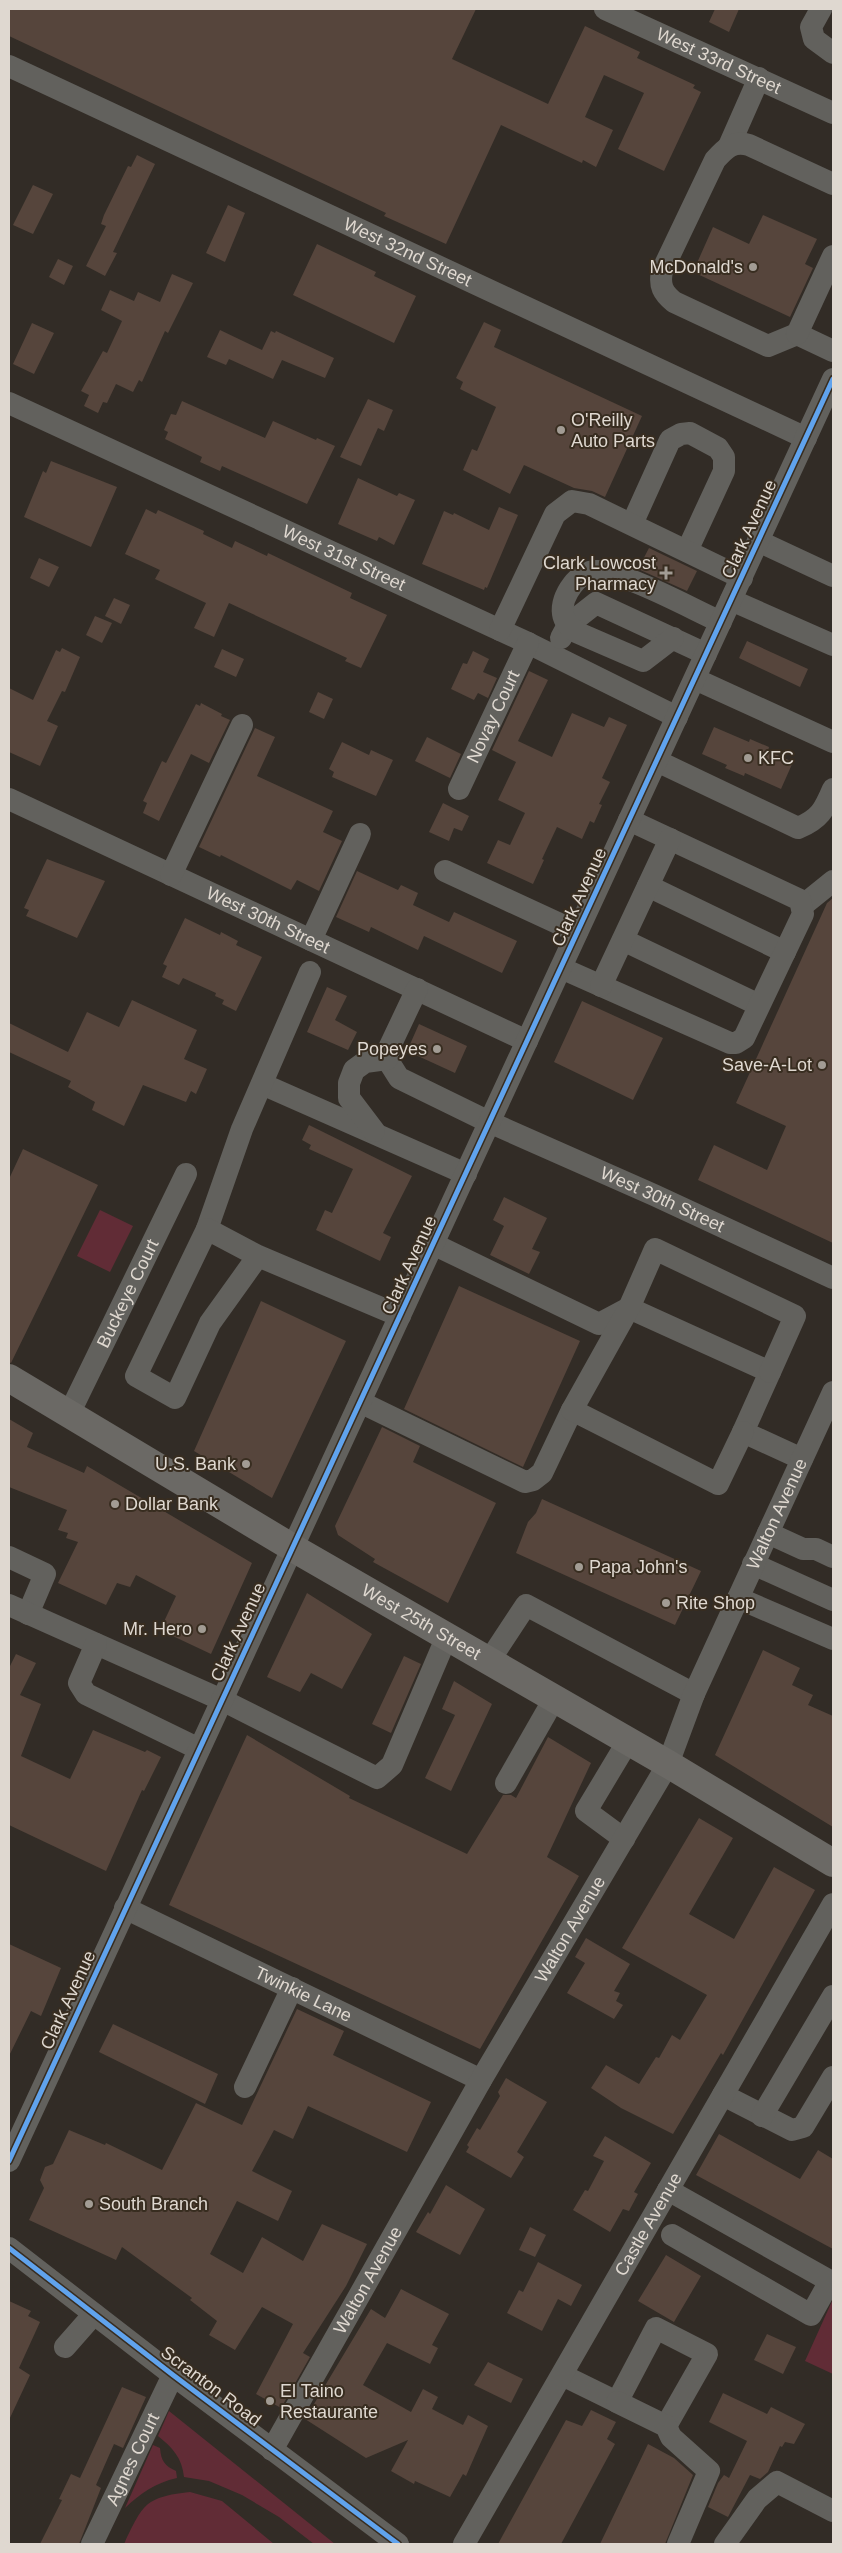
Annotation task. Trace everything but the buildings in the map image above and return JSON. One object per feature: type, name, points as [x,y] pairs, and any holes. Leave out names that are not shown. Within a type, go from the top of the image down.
[{"type":"main road","name":"West 25th Street","points":[[10,1381],[69,1414],[293,1548],[668,1764],[833,1863]]},
{"type":"street","name":"West 33rd Street","points":[[605,9],[833,113]]},
{"type":"street","points":[[821,9],[811,27],[814,39],[833,53]]},
{"type":"street","name":"West 32nd Street","points":[[9,66],[806,438]]},
{"type":"street","points":[[759,78],[729,146],[715,160],[662,271],[662,289],[674,302],[768,346],[797,334],[833,256]]},
{"type":"street","points":[[729,146],[741,142],[833,184]]},
{"type":"street","points":[[797,334],[833,351]]},
{"type":"street","name":"Clark Avenue","points":[[9,2161],[833,380]]},
{"type":"street","name":"West 31st Street","points":[[9,403],[528,643],[677,717]]},
{"type":"street","points":[[632,524],[670,440],[681,434],[690,433],[718,448],[724,457],[724,470],[687,551]]},
{"type":"street","points":[[500,630],[555,514],[572,501],[589,504],[742,578]]},
{"type":"street","points":[[758,541],[833,576]]},
{"type":"street","points":[[673,638],[644,661],[576,632],[568,625],[562,613],[565,599],[574,580],[596,571],[627,579],[721,622]]},
{"type":"street","points":[[731,600],[833,645]]},
{"type":"street","points":[[553,656],[568,625],[596,603],[706,654]]},
{"type":"street","name":"Novay Court","points":[[458,789],[528,643]]},
{"type":"street","points":[[695,679],[833,742]]},
{"type":"street","points":[[171,875],[242,725]]},
{"type":"street","points":[[657,761],[798,828],[815,821],[825,808],[833,789]]},
{"type":"street","name":"West 30th Street","points":[[9,799],[527,1041]]},
{"type":"street","points":[[561,968],[730,1043],[736,1043],[744,1038],[803,914],[800,900],[629,820]]},
{"type":"street","points":[[311,940],[360,834]]},
{"type":"street","points":[[601,986],[670,839]]},
{"type":"street","points":[[445,871],[577,932]]},
{"type":"street","points":[[802,906],[833,882]]},
{"type":"street","points":[[648,886],[785,952]]},
{"type":"street","points":[[623,940],[759,1005]]},
{"type":"street","points":[[258,1256],[210,1323],[175,1398],[136,1376],[207,1229],[242,1128],[310,972]]},
{"type":"street","points":[[376,1134],[349,1098],[349,1083],[354,1070],[365,1062],[387,1059],[390,1046],[417,989]]},
{"type":"street","name":"West 30th Street","points":[[387,1059],[400,1078],[489,1122],[654,1195],[833,1278]]},
{"type":"street","points":[[262,1084],[466,1174]]},
{"type":"street","name":"Buckeye Court","points":[[69,1414],[186,1174]]},
{"type":"street","points":[[207,1229],[258,1256],[400,1316]]},
{"type":"street","points":[[433,1244],[599,1324],[629,1308]]},
{"type":"street","points":[[360,1402],[525,1482],[533,1480],[542,1473],[572,1410],[629,1308],[656,1249],[795,1316],[718,1484],[572,1410]]},
{"type":"street","points":[[629,1308],[770,1372]]},
{"type":"street","name":"Walton Avenue","points":[[272,2450],[481,2080],[668,1764],[694,1694],[833,1392]]},
{"type":"street","points":[[743,1432],[802,1459]]},
{"type":"street","points":[[768,1533],[803,1549],[816,1549],[833,1557]]},
{"type":"street","points":[[9,1557],[45,1574],[18,1610],[222,1700],[377,1778],[392,1765],[447,1636]]},
{"type":"street","points":[[753,1564],[833,1600]]},
{"type":"street","points":[[738,1598],[833,1639]]},
{"type":"street","points":[[489,1661],[526,1605],[694,1694]]},
{"type":"street","points":[[96,1644],[79,1683],[86,1694],[199,1749]]},
{"type":"street","points":[[506,1783],[554,1699]]},
{"type":"street","points":[[624,1839],[586,1811],[628,1741]]},
{"type":"street","name":"Castle Avenue","points":[[464,2544],[833,1904]]},
{"type":"street","name":"Twinkie Lane","points":[[125,1908],[481,2080]]},
{"type":"street","points":[[244,2087],[292,1988]]},
{"type":"street","points":[[762,2116],[833,1996]]},
{"type":"street","points":[[723,2096],[792,2130],[803,2127],[833,2077]]},
{"type":"street","points":[[668,2190],[830,2281],[811,2315],[672,2235]]},
{"type":"street","name":"Scranton Road","points":[[9,2248],[173,2375],[398,2544]]},
{"type":"street","points":[[65,2347],[94,2314]]},
{"type":"street","points":[[617,2402],[656,2328],[707,2354],[666,2426]]},
{"type":"street","name":"Agnes Court","points":[[92,2544],[173,2375]]},
{"type":"street","points":[[562,2375],[666,2426],[671,2437],[709,2471],[678,2544]]},
{"type":"street","points":[[725,2544],[757,2499],[777,2482],[833,2511]]},
{"type":"shaded area","points":[[100,1210],[133,1226],[110,1272],[77,1256]]},
{"type":"shaded area","points":[[833,2299],[833,2374],[805,2361]]},
{"type":"shaded area","points":[[169,2411],[335,2544],[314,2544],[279,2517],[242,2495],[209,2481],[184,2477],[176,2454],[158,2436]]},
{"type":"shaded area","points":[[153,2445],[160,2448],[163,2460],[166,2465],[176,2471],[177,2478],[149,2489],[125,2508]]},
{"type":"shaded area","points":[[190,2492],[222,2501],[274,2544],[124,2544],[136,2520],[147,2505],[163,2497]]},
{"type":"cycle path","points":[[9,2161],[833,379]]},
{"type":"cycle path","points":[[9,2248],[173,2375],[398,2544]]},
{"type":"place","name":"McDonald's","points":[[753,267]]},
{"type":"place","name":"O'Reilly Auto Parts","points":[[561,430]]},
{"type":"place","name":"Clark Lowcost Pharmacy","points":[[666,573]]},
{"type":"place","name":"KFC","points":[[748,758]]},
{"type":"place","name":"Popeyes","points":[[437,1049]]},
{"type":"place","name":"Save-A-Lot","points":[[822,1065]]},
{"type":"place","name":"U.S. Bank","points":[[246,1464]]},
{"type":"place","name":"Dollar Bank","points":[[115,1504]]},
{"type":"place","name":"Papa John's","points":[[579,1567]]},
{"type":"place","name":"Rite Shop","points":[[666,1603]]},
{"type":"place","name":"Mr. Hero","points":[[202,1629]]},
{"type":"place","name":"South Branch","points":[[89,2204]]},
{"type":"place","name":"El Taino Restaurante","points":[[270,2401]]}]
